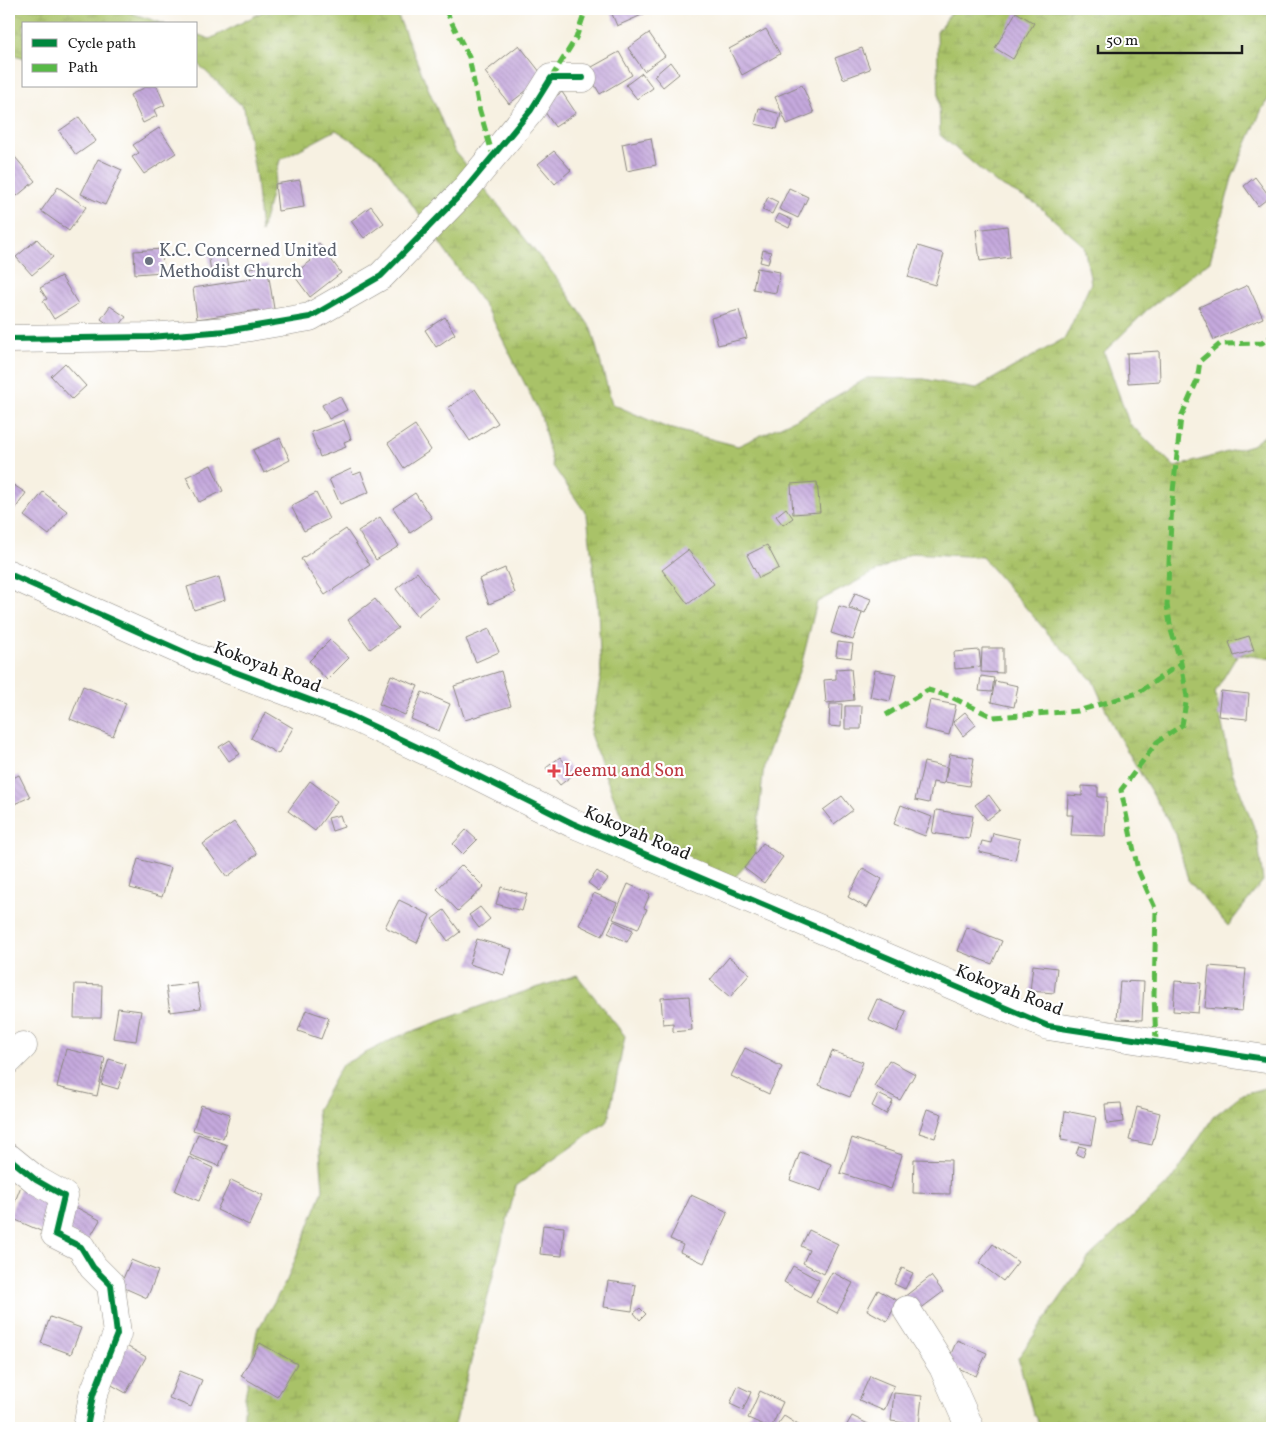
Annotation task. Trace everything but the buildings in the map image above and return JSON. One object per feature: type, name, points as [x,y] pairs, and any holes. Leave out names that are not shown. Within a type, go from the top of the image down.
[{"type":"street","points":[[9,338],[150,337],[226,331],[310,317],[381,276],[464,192],[531,110],[551,78],[583,78]]},
{"type":"street","name":"Kokoyah Road","points":[[9,574],[195,657],[347,714],[572,823],[1048,1026],[1272,1060]]},
{"type":"street","points":[[9,1158],[36,1180],[64,1196],[55,1234],[82,1247],[93,1267],[111,1285],[117,1334],[93,1395],[87,1428]]},
{"type":"street","points":[[906,1310],[943,1367],[970,1428]]},
{"type":"green space","points":[[9,9],[119,9],[159,22],[22,22],[22,57],[9,53]]},
{"type":"green space","points":[[268,9],[395,9],[454,150],[559,281],[591,328],[612,404],[665,427],[738,446],[804,415],[867,378],[924,379],[975,389],[1065,338],[1091,283],[1084,246],[1035,203],[996,183],[940,135],[937,32],[954,9],[1272,9],[1272,94],[1262,109],[1232,178],[1210,261],[1147,310],[1104,352],[1129,423],[1175,467],[1252,445],[1272,430],[1272,659],[1238,654],[1215,692],[1232,771],[1257,835],[1263,881],[1228,926],[1188,880],[1176,834],[1115,730],[1093,681],[1051,637],[982,557],[912,553],[817,602],[801,666],[764,764],[755,855],[720,894],[639,856],[590,734],[601,675],[598,609],[587,515],[553,466],[541,416],[490,314],[378,157],[336,130],[280,160],[261,232],[256,178],[244,108],[198,64],[198,35],[210,39]]},
{"type":"green space","points":[[577,975],[625,1036],[608,1121],[516,1186],[454,1428],[243,1428],[245,1397],[257,1331],[287,1280],[323,1190],[317,1110],[342,1065],[397,1037],[489,1003]]},
{"type":"green space","points":[[1272,1086],[1272,1428],[1041,1428],[1033,1413],[1018,1358],[1089,1257],[1172,1180],[1213,1117],[1242,1094]]},
{"type":"marked path","points":[[445,9],[469,57],[479,108],[493,156]]},
{"type":"marked path","points":[[551,78],[576,38],[586,9]]},
{"type":"marked path","points":[[1156,1042],[1154,994],[1156,910],[1138,870],[1121,790],[1157,742],[1182,725],[1187,697],[1167,605],[1172,501],[1181,417],[1197,381],[1200,361],[1220,344],[1262,343],[1272,336]]},
{"type":"marked path","points":[[886,715],[928,690],[949,696],[993,717],[1078,711],[1138,693],[1181,663]]},
{"type":"cycle path","points":[[9,339],[150,337],[226,331],[310,317],[381,276],[463,192],[531,110],[551,78],[583,78]]},
{"type":"cycle path","points":[[9,574],[195,657],[347,714],[572,823],[1048,1026],[1272,1060]]},
{"type":"cycle path","points":[[9,1158],[36,1180],[64,1196],[55,1234],[81,1247],[93,1267],[111,1285],[117,1334],[93,1395],[87,1428]]},
{"type":"place","name":"K.C. Concerned United Methodist Church","points":[[149,261]]},
{"type":"place","name":"Leemu and Son","points":[[554,771]]}]
